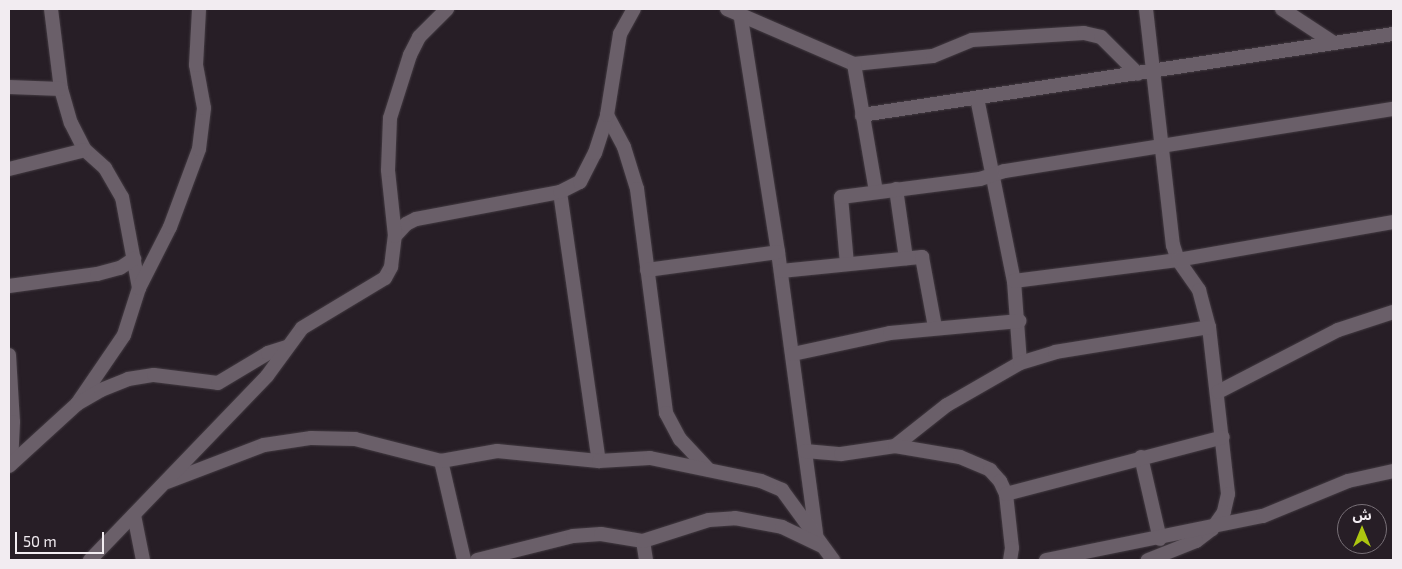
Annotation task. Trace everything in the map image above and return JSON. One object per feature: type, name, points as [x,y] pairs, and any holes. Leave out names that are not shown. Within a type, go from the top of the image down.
[{"type":"street","points":[[51,9],[61,89],[71,122],[85,150],[104,168],[122,196],[139,288]]},
{"type":"street","points":[[77,404],[118,348],[139,288],[170,226],[199,149],[204,108],[196,65],[199,9]]},
{"type":"street","points":[[90,560],[267,376],[286,347],[302,328],[385,278],[391,267],[395,236],[388,170],[390,118],[416,43],[431,22],[447,9]]},
{"type":"street","points":[[395,236],[406,224],[416,219],[560,192],[575,187],[588,170],[607,115],[620,34],[634,9]]},
{"type":"street","points":[[1146,9],[1164,147],[1173,246],[1178,260],[1198,290],[1209,327],[1218,392],[1228,494],[1224,512],[1212,529],[1196,541],[1148,560]]},
{"type":"street","points":[[1282,9],[1334,43]]},
{"type":"street","points":[[734,10],[854,64],[933,56],[972,40],[1084,33],[1101,37],[1138,74]]},
{"type":"street","points":[[734,10],[778,252],[805,451],[820,541]]},
{"type":"street","points":[[862,115],[1154,72],[1393,34]]},
{"type":"street","points":[[854,64],[876,192]]},
{"type":"street","points":[[9,87],[61,89]]},
{"type":"street","points":[[977,98],[991,176],[1014,281],[1019,321],[1020,363]]},
{"type":"street","points":[[847,264],[839,199],[991,176],[1393,109]]},
{"type":"street","points":[[607,115],[632,167],[666,413],[680,439],[709,470]]},
{"type":"street","points":[[9,169],[85,150]]},
{"type":"street","points":[[896,190],[906,258]]},
{"type":"street","points":[[560,192],[599,461]]},
{"type":"street","points":[[1014,281],[1178,260],[1393,222]]},
{"type":"street","points":[[647,270],[778,252]]},
{"type":"street","points":[[9,286],[97,274],[120,268],[134,258]]},
{"type":"street","points":[[781,271],[906,258],[924,259],[935,327]]},
{"type":"street","points":[[1218,392],[1338,330],[1393,312]]},
{"type":"street","points":[[793,354],[935,327],[1019,321]]},
{"type":"street","points":[[895,446],[947,405],[1020,363],[1055,352],[1209,327]]},
{"type":"street","points":[[10,465],[77,404],[100,390],[128,379],[154,374],[218,383],[268,353],[286,347]]},
{"type":"street","points":[[9,355],[13,422],[10,465]]},
{"type":"street","points":[[1006,494],[1223,437]]},
{"type":"street","points":[[167,482],[264,445],[311,438],[355,439],[441,461],[497,450],[599,461],[650,458],[761,481],[782,490],[833,560]]},
{"type":"street","points":[[805,451],[841,454],[895,446],[960,457],[990,470],[1000,481],[1006,494],[1012,548],[1010,560]]},
{"type":"street","points":[[1141,457],[1160,539]]},
{"type":"street","points":[[441,461],[464,560]]},
{"type":"street","points":[[1046,560],[1212,529],[1263,516],[1348,481],[1393,471]]},
{"type":"street","points":[[134,515],[143,560]]},
{"type":"street","points":[[477,560],[573,536],[601,534],[642,542],[709,520],[735,518],[782,527],[820,541]]},
{"type":"street","points":[[642,542],[646,560]]}]
